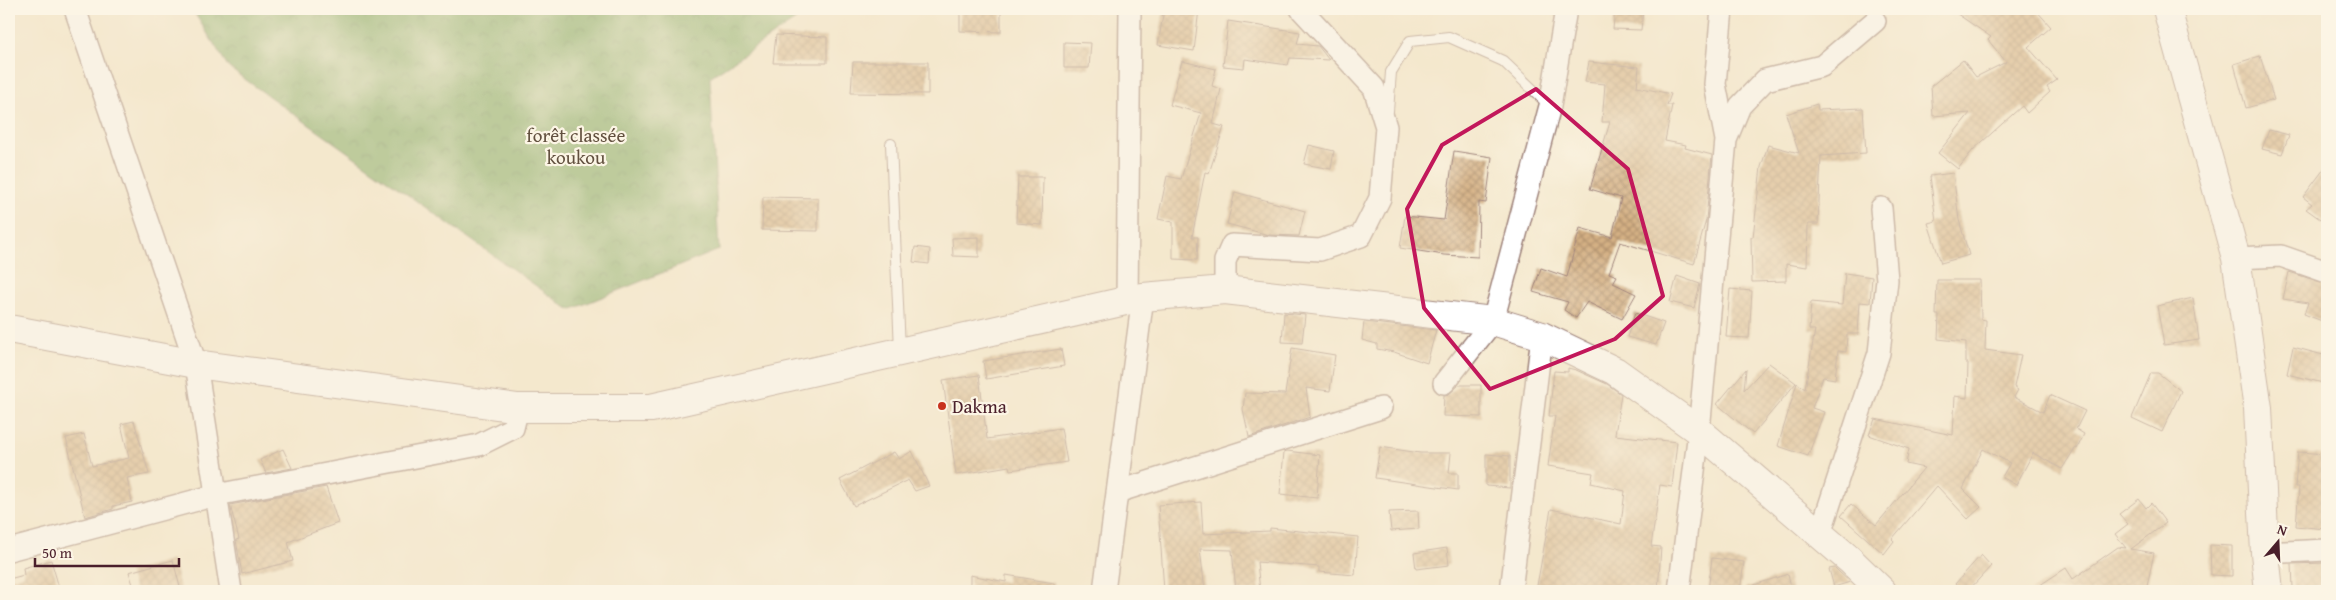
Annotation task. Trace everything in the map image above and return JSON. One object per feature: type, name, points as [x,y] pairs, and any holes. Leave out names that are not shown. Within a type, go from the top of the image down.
[{"type":"street","points":[[75,9],[196,364],[231,591]]},
{"type":"street","points":[[1104,591],[1117,492],[1135,298],[1130,9]]},
{"type":"street","points":[[1225,290],[1225,261],[1232,245],[1320,250],[1361,236],[1380,198],[1386,127],[1374,88],[1301,9]]},
{"type":"street","points":[[1444,383],[1493,321],[1550,106],[1566,9]]},
{"type":"street","points":[[1722,9],[1714,84],[1726,140]]},
{"type":"street","points":[[2167,9],[2236,258],[2258,408],[2264,553],[2269,591]]},
{"type":"street","points":[[1679,591],[1699,431],[1726,140],[1740,106],[1765,80],[1822,66],[1875,21]]},
{"type":"street","points":[[1820,534],[1879,353],[1887,280],[1880,208]]},
{"type":"street","points":[[2236,258],[2281,256],[2327,272]]},
{"type":"street","points":[[9,329],[196,364],[518,408],[651,408],[1135,298],[1225,290],[1493,321],[1542,336],[1615,371],[1699,431],[1820,534],[1882,591]]},
{"type":"street","points":[[1510,591],[1542,336]]},
{"type":"street","points":[[9,550],[216,495],[479,445],[514,428],[518,408]]},
{"type":"street","points":[[1117,492],[1382,408]]},
{"type":"street","points":[[2264,553],[2327,550]]},
{"type":"lane","points":[[1386,127],[1391,72],[1410,41],[1449,38],[1503,61],[1550,106]]},
{"type":"lane","points":[[890,144],[900,352]]},
{"type":"highlighted area","points":[[1536,89],[1628,169],[1663,296],[1615,339],[1490,389],[1424,308],[1407,209],[1442,145]]},
{"type":"green space","name":"forêt classée koukou","points":[[192,9],[812,9],[710,77],[719,250],[570,310],[229,68]]},
{"type":"building","points":[[960,9],[1001,9],[1001,32],[960,31]]},
{"type":"building","points":[[1164,9],[1199,9],[1194,51],[1158,45]]},
{"type":"building","points":[[1615,9],[1643,9],[1641,30],[1613,29]]},
{"type":"building","points":[[1950,9],[2035,9],[2051,27],[2028,47],[2057,80],[2047,87],[2050,92],[2027,113],[2022,106],[1973,150],[1958,169],[1938,153],[1970,113],[1933,116],[1931,86],[1963,60],[1976,77],[2006,62],[1988,40],[1991,37]]},
{"type":"building","points":[[1228,21],[1300,32],[1297,44],[1318,46],[1329,60],[1290,58],[1288,65],[1245,59],[1244,68],[1223,66]]},
{"type":"building","points":[[776,35],[827,37],[827,63],[773,63]]},
{"type":"building","points":[[1064,42],[1091,43],[1089,68],[1064,68]]},
{"type":"building","points":[[2260,56],[2274,100],[2246,108],[2234,64]]},
{"type":"building","points":[[1182,61],[1216,69],[1212,86],[1221,89],[1213,124],[1224,127],[1209,173],[1205,172],[1192,237],[1198,237],[1197,260],[1173,259],[1173,222],[1158,219],[1167,176],[1181,179],[1201,113],[1170,105]]},
{"type":"building","points":[[853,62],[928,62],[928,94],[851,93]]},
{"type":"building","points":[[1589,62],[1639,67],[1637,87],[1671,94],[1667,105],[1672,105],[1665,141],[1686,145],[1685,148],[1712,155],[1706,220],[1694,264],[1620,242],[1609,273],[1617,276],[1613,283],[1636,294],[1622,319],[1587,302],[1576,318],[1564,310],[1568,302],[1533,292],[1541,268],[1567,277],[1580,228],[1612,237],[1621,198],[1590,189],[1610,122],[1602,122],[1605,84],[1585,82]]},
{"type":"building","points":[[1817,104],[1818,110],[1863,108],[1866,153],[1821,156],[1818,224],[1808,224],[1807,267],[1786,264],[1786,281],[1752,282],[1751,237],[1753,237],[1761,167],[1768,145],[1799,153],[1786,114]]},
{"type":"building","points":[[2269,130],[2289,135],[2282,154],[2262,149]]},
{"type":"building","points":[[1309,145],[1334,151],[1331,169],[1304,164]]},
{"type":"building","points":[[1454,151],[1492,157],[1486,203],[1479,202],[1478,257],[1444,255],[1400,248],[1405,216],[1444,220]]},
{"type":"building","points":[[2327,165],[2327,224],[2306,209],[2312,204],[2303,197]]},
{"type":"building","points":[[1953,173],[1959,220],[1969,255],[1941,263],[1928,223],[1936,221],[1930,176]]},
{"type":"building","points":[[1018,177],[1043,177],[1042,225],[1016,223]]},
{"type":"building","points":[[1235,192],[1305,211],[1299,236],[1269,235],[1227,224]]},
{"type":"building","points":[[763,197],[818,198],[818,231],[762,230]]},
{"type":"building","points":[[979,237],[979,257],[953,256],[952,238]]},
{"type":"building","points":[[915,247],[930,249],[929,264],[913,262]]},
{"type":"building","points":[[2289,272],[2327,284],[2327,323],[2304,314],[2308,303],[2283,299]]},
{"type":"building","points":[[1845,273],[1872,277],[1870,303],[1860,302],[1858,334],[1847,334],[1846,352],[1838,351],[1835,379],[1823,377],[1812,408],[1824,412],[1808,456],[1778,446],[1797,383],[1805,389],[1815,330],[1809,330],[1811,302],[1842,305]]},
{"type":"building","points":[[1677,276],[1700,284],[1694,308],[1670,302]]},
{"type":"building","points":[[1937,280],[1980,280],[1981,319],[1986,320],[1985,350],[2021,355],[2014,387],[2018,390],[2014,397],[2043,412],[2050,395],[2085,411],[2076,429],[2084,434],[2077,449],[2075,448],[2062,469],[2033,453],[2016,485],[2002,477],[2010,463],[1983,449],[1963,489],[1981,507],[1968,519],[1937,486],[1892,539],[1894,541],[1884,554],[1841,516],[1851,504],[1876,525],[1924,468],[1906,464],[1909,449],[1869,435],[1875,419],[1953,435],[1955,396],[1967,398],[1968,363],[1966,363],[1966,342],[1938,339],[1939,315],[1936,315]]},
{"type":"building","points":[[1730,289],[1752,291],[1749,338],[1726,337]]},
{"type":"building","points":[[2193,298],[2199,340],[2164,345],[2157,306]]},
{"type":"building","points":[[1284,313],[1305,315],[1302,343],[1282,342]]},
{"type":"building","points":[[1635,313],[1664,323],[1656,345],[1627,337]]},
{"type":"building","points":[[1364,322],[1436,330],[1427,363],[1394,352],[1377,349],[1377,344],[1362,340]]},
{"type":"building","points":[[2293,347],[2327,356],[2327,384],[2287,374]]},
{"type":"building","points":[[1292,348],[1335,355],[1330,391],[1306,388],[1310,417],[1249,437],[1243,409],[1245,393],[1285,394]]},
{"type":"building","points":[[1061,349],[1064,366],[986,379],[983,361]]},
{"type":"building","points":[[1769,363],[1796,383],[1753,434],[1717,404],[1746,369],[1744,390]]},
{"type":"building","points":[[1568,368],[1607,384],[1621,394],[1615,435],[1677,442],[1672,487],[1660,485],[1651,546],[1661,547],[1658,591],[1536,591],[1551,509],[1621,524],[1625,491],[1591,483],[1593,473],[1548,466],[1555,416],[1549,416],[1554,371],[1568,372]]},
{"type":"building","points":[[2151,373],[2158,373],[2181,391],[2162,432],[2132,418]]},
{"type":"building","points":[[979,375],[987,439],[1061,428],[1067,462],[1010,470],[1009,466],[956,475],[943,380]]},
{"type":"building","points":[[1459,385],[1481,385],[1481,417],[1443,416],[1444,395],[1449,394]]},
{"type":"building","points":[[134,421],[149,474],[127,478],[132,502],[113,506],[113,509],[85,517],[66,438],[84,434],[92,466],[129,458],[121,424]]},
{"type":"building","points":[[1380,447],[1420,453],[1451,453],[1449,473],[1458,473],[1458,490],[1375,478]]},
{"type":"building","points":[[283,449],[292,468],[266,473],[260,460]]},
{"type":"building","points":[[912,451],[929,486],[915,491],[908,480],[854,506],[840,480],[894,452],[899,459]]},
{"type":"building","points":[[1284,452],[1320,455],[1317,498],[1280,494]]},
{"type":"building","points":[[2298,452],[2327,454],[2325,529],[2296,526],[2299,487],[2295,487]]},
{"type":"building","points":[[1486,454],[1510,456],[1510,488],[1486,486]]},
{"type":"building","points":[[326,487],[338,523],[288,542],[293,561],[242,574],[236,540],[239,539],[230,505]]},
{"type":"building","points":[[2139,499],[2146,508],[2151,503],[2166,523],[2131,549],[2154,553],[2146,591],[2031,591],[2066,568],[2073,579],[2118,547],[2126,548],[2115,534],[2128,524],[2119,514]]},
{"type":"building","points":[[1201,502],[1203,534],[1270,531],[1270,528],[1358,537],[1355,575],[1319,572],[1319,567],[1257,562],[1260,591],[1236,591],[1232,550],[1200,549],[1205,591],[1164,591],[1158,505]]},
{"type":"building","points":[[1418,511],[1419,529],[1391,531],[1389,512]]},
{"type":"building","points":[[2210,545],[2232,546],[2232,576],[2211,575]]},
{"type":"building","points":[[1447,548],[1449,565],[1416,569],[1414,553]]},
{"type":"building","points":[[1981,555],[1991,566],[1968,591],[1962,591],[1955,584]]},
{"type":"building","points":[[1712,558],[1744,562],[1740,591],[1708,591]]},
{"type":"building","points":[[51,560],[60,591],[9,591],[9,579],[24,575],[23,568]]},
{"type":"building","points":[[173,560],[181,591],[135,591],[129,572]]},
{"type":"building","points":[[2326,563],[2327,586],[2293,588],[2292,564]]},
{"type":"building","points":[[1835,568],[1850,582],[1834,587],[1829,569]]},
{"type":"building","points":[[1788,574],[1792,591],[1746,591],[1745,588]]},
{"type":"building","points":[[970,575],[1006,582],[1006,575],[1054,583],[1054,591],[970,591]]},
{"type":"place","name":"Dakma","points":[[942,406]]}]
